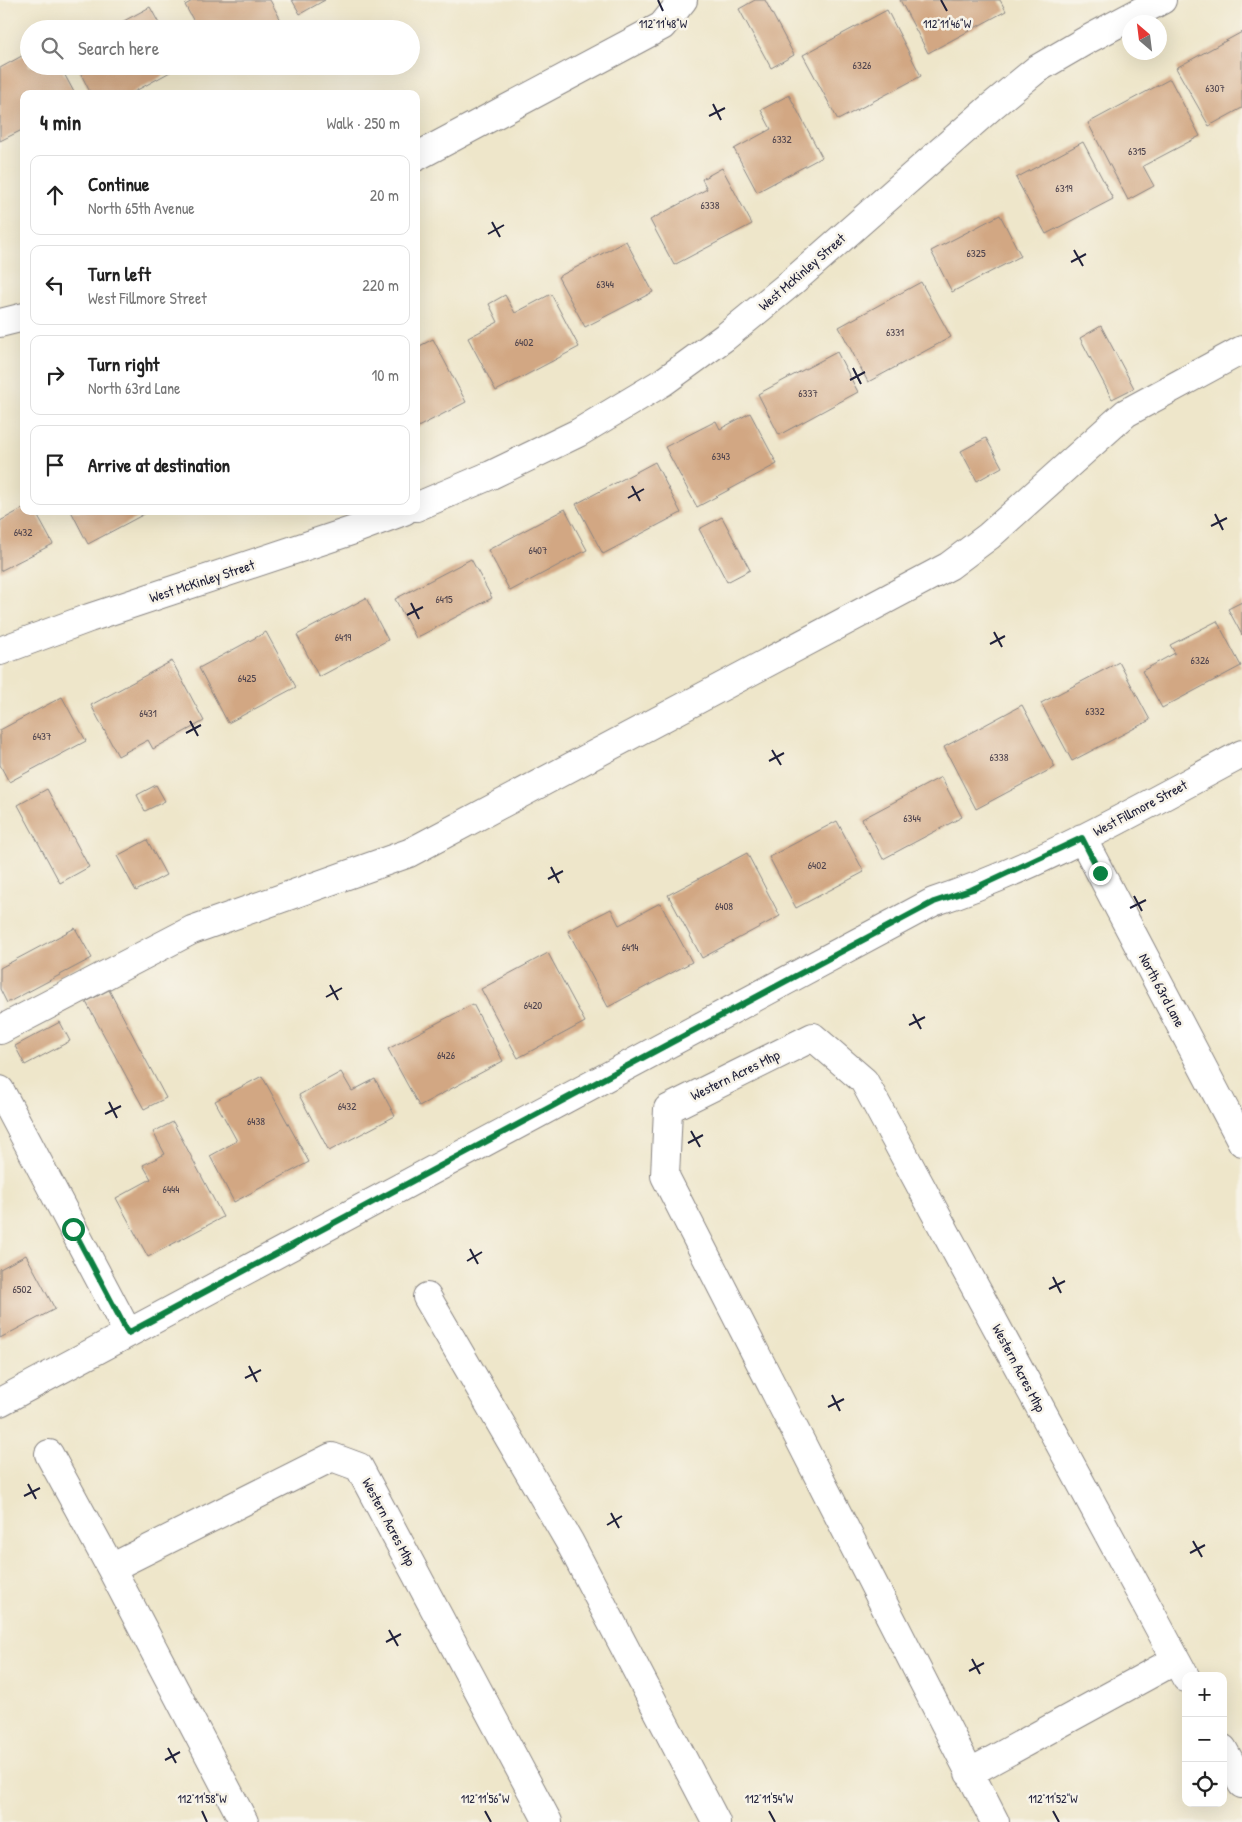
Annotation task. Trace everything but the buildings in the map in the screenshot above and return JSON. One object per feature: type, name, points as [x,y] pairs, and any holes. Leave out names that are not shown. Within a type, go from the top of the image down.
[{"type":"street","points":[[420,155],[662,26],[683,0]]},
{"type":"street","name":"West McKinley Street","points":[[420,505],[491,475],[578,433],[663,382],[725,337],[784,288],[992,106],[1037,70],[1085,41],[1162,0]]},
{"type":"street","points":[[0,323],[20,318]]},
{"type":"street","points":[[0,1030],[192,930],[409,853],[949,566],[989,536],[1126,413],[1242,350]]},
{"type":"street","name":"West McKinley Street","points":[[0,651],[89,618],[393,515]]},
{"type":"street","name":"West Fillmore Street","points":[[0,1402],[934,902],[973,889],[1082,838],[1242,754]]},
{"type":"street","name":"North 63rd Lane","points":[[1082,838],[1242,1142]]},
{"type":"street","name":"Western Acres Mhp","points":[[968,1772],[1181,1669],[864,1081],[813,1037],[668,1109],[665,1176],[968,1772],[995,1822]]},
{"type":"street","points":[[0,1090],[128,1333]]},
{"type":"street","points":[[428,1297],[569,1541],[716,1822]]},
{"type":"street","points":[[49,1454],[244,1822]]},
{"type":"street","name":"Western Acres Mhp","points":[[111,1568],[332,1457],[359,1467],[548,1822]]},
{"type":"street","points":[[1227,1756],[1242,1784]]},
{"type":"route","points":[[73,1229],[128,1333],[934,902],[973,889],[1082,838],[1100,873]]}]
